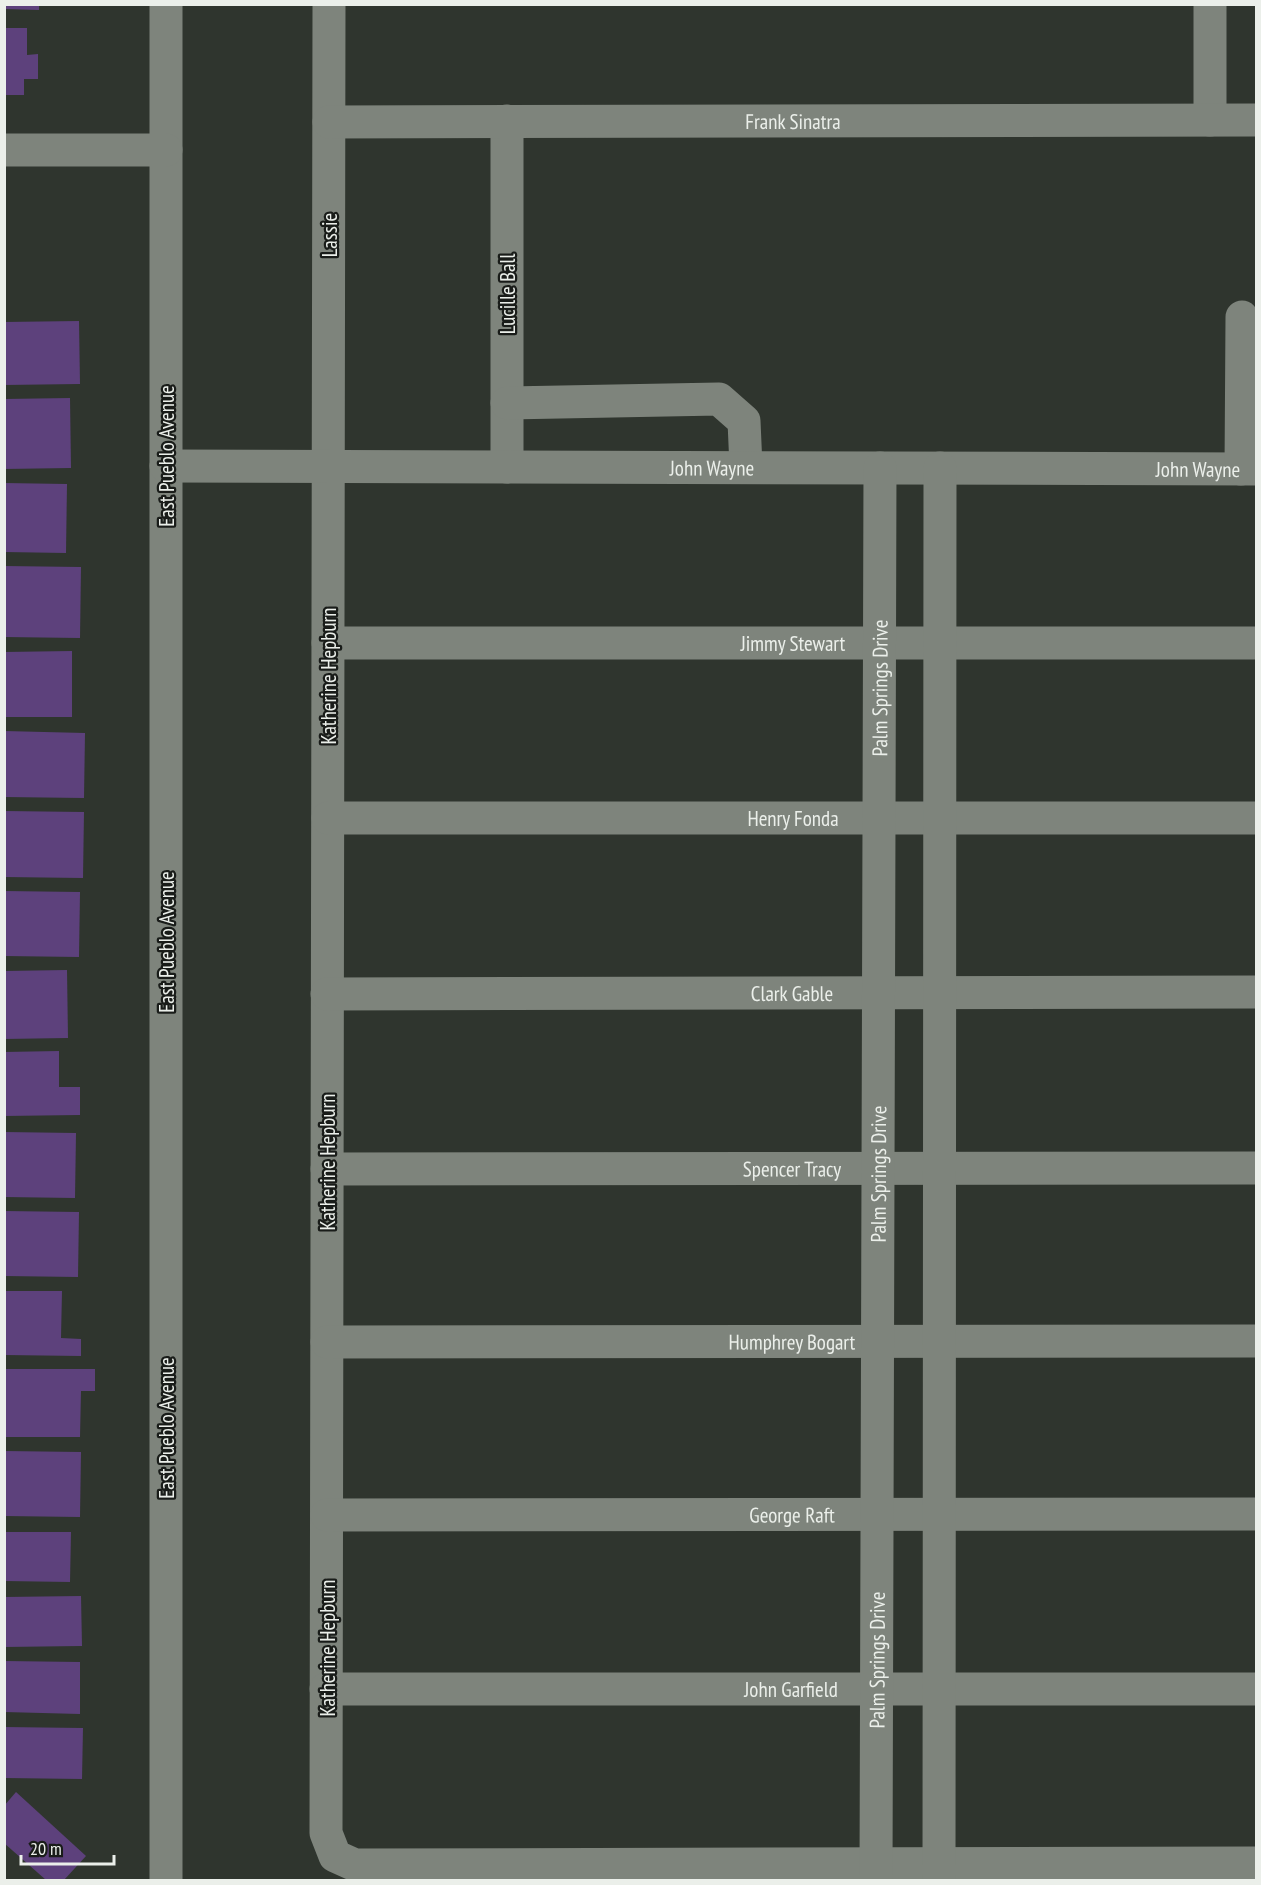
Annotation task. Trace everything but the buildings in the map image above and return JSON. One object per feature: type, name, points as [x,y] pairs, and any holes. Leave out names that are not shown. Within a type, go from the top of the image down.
[{"type":"street","name":"East Pueblo Avenue","points":[[166,4],[166,1881]]},
{"type":"street","name":"Lassie","points":[[328,4],[328,466]]},
{"type":"street","points":[[1210,4],[1210,120]]},
{"type":"street","name":"Frank Sinatra","points":[[328,122],[1257,120]]},
{"type":"street","name":"Lucille Ball","points":[[507,121],[507,467]]},
{"type":"street","points":[[4,150],[166,150]]},
{"type":"street","points":[[1242,317],[1249,469]]},
{"type":"street","points":[[507,403],[719,399],[744,422],[746,467]]},
{"type":"street","name":"John Wayne","points":[[166,466],[1249,469]]},
{"type":"street","name":"Katherine Hepburn","points":[[328,466],[326,1833],[335,1856],[355,1865],[876,1872]]},
{"type":"street","name":"Palm Springs Drive","points":[[876,1872],[880,468]]},
{"type":"street","points":[[939,1872],[940,468]]},
{"type":"street","name":"Jimmy Stewart","points":[[328,643],[1257,643]]},
{"type":"street","name":"Henry Fonda","points":[[328,818],[1257,818]]},
{"type":"street","name":"Clark Gable","points":[[327,994],[1257,992]]},
{"type":"street","name":"Spencer Tracy","points":[[327,1169],[1257,1168]]},
{"type":"street","name":"Humphrey Bogart","points":[[327,1342],[1257,1341]]},
{"type":"street","name":"George Raft","points":[[327,1515],[1257,1514]]},
{"type":"street","name":"John Garfield","points":[[326,1689],[1257,1689]]},
{"type":"street","points":[[876,1872],[1257,1863]]}]
